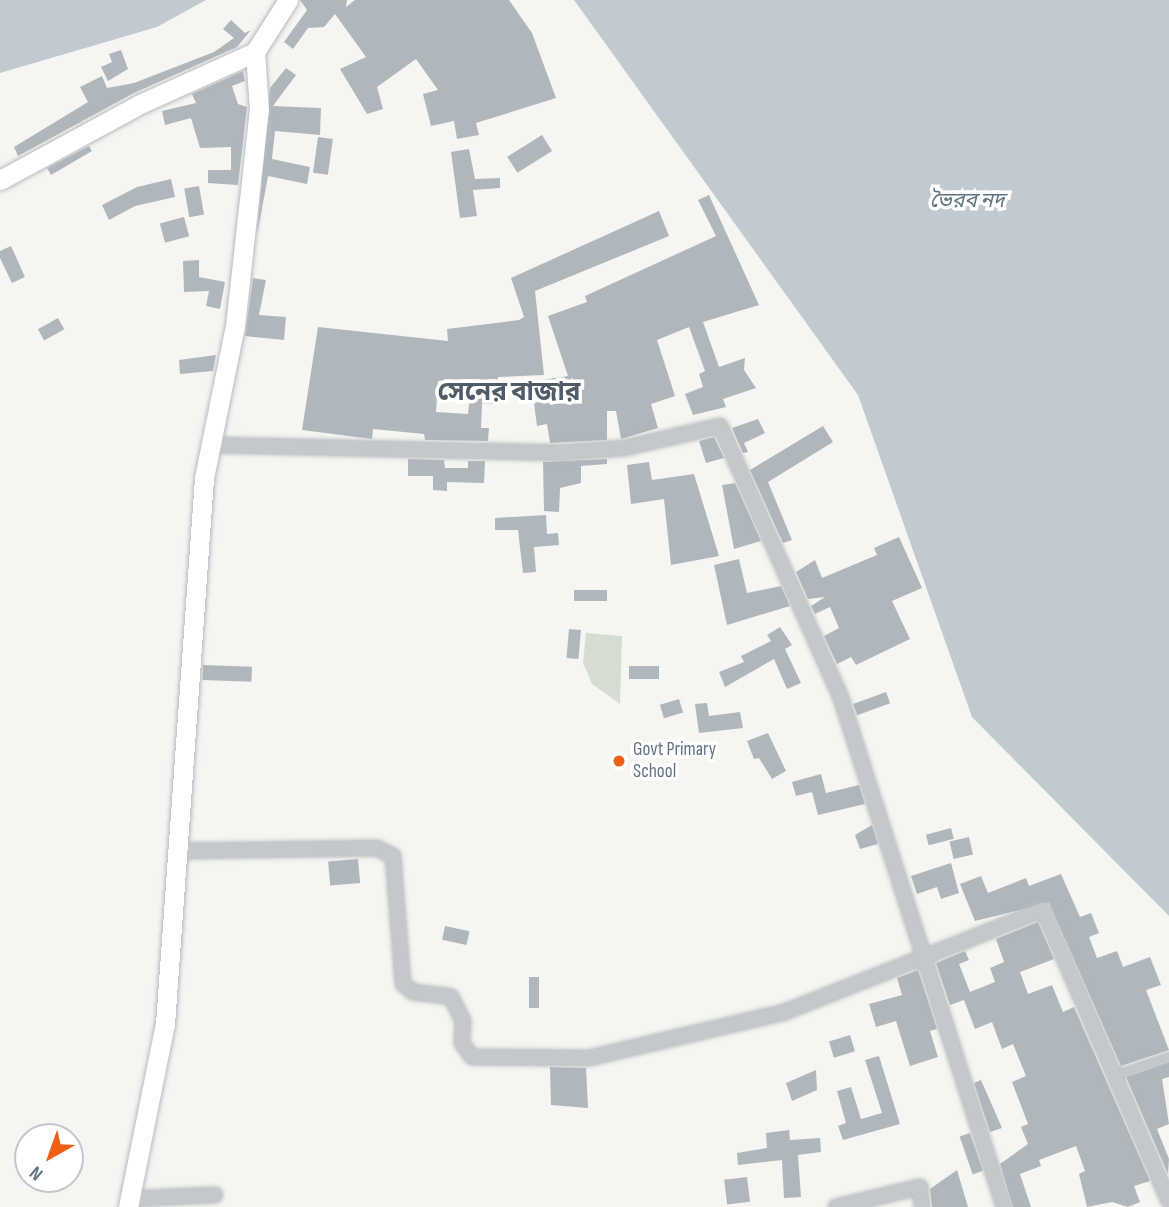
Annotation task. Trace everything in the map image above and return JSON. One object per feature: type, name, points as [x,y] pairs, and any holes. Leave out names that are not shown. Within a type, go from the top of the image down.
[{"type":"main road","points":[[0,180],[141,104],[255,52],[288,0]]},
{"type":"main road","points":[[128,1203],[165,1024],[180,851],[187,685],[211,445],[235,326],[258,110],[255,52]]},
{"type":"street","points":[[211,445],[556,453],[624,449],[720,425],[840,695],[1004,1207]]},
{"type":"street","points":[[180,851],[377,848],[393,856],[403,984],[413,992],[451,997],[463,1021],[462,1043],[472,1057],[589,1058],[785,1012],[1043,911],[1117,1074],[1169,1201]]},
{"type":"street","points":[[836,1207],[919,1187],[922,1207]]},
{"type":"street","points":[[128,1203],[215,1195]]},
{"type":"lane","points":[[1117,1074],[1169,1056]]},
{"type":"shaded area","points":[[586,633],[622,636],[620,704],[592,684],[583,663]]},
{"type":"water","points":[[0,0],[206,0],[157,27],[0,73]]},
{"type":"water","name":"ভৈরব নদ","points":[[574,0],[1169,0],[1169,916],[972,717],[858,395]]},
{"type":"building","points":[[300,0],[347,0],[346,7],[355,0],[509,0],[532,33],[556,98],[476,123],[479,135],[457,139],[454,121],[431,126],[423,94],[438,90],[416,59],[377,87],[383,109],[367,114],[340,69],[366,57],[335,14],[324,27],[308,28],[293,49],[284,42],[307,10]]},
{"type":"building","points":[[231,20],[245,33],[251,30],[237,47],[134,93],[18,156],[14,147],[88,102],[80,87],[102,76],[107,88],[134,83],[214,52],[234,38],[223,29]]},
{"type":"building","points":[[121,50],[128,69],[108,81],[101,67],[112,62],[109,54]]},
{"type":"building","points":[[286,68],[296,75],[273,106],[321,108],[320,135],[275,131],[272,159],[310,167],[307,184],[268,176],[257,235],[270,88]]},
{"type":"building","points":[[243,71],[245,81],[232,86],[238,104],[247,107],[238,185],[208,183],[208,170],[231,170],[231,147],[200,148],[191,118],[165,125],[162,111],[196,103],[192,94]]},
{"type":"building","points":[[542,135],[552,151],[517,173],[507,157]]},
{"type":"building","points":[[318,137],[333,139],[328,175],[313,173]]},
{"type":"building","points":[[89,146],[92,151],[51,175],[47,168]]},
{"type":"building","points":[[469,149],[475,179],[500,178],[500,188],[473,190],[477,216],[460,218],[451,152]]},
{"type":"building","points":[[171,179],[175,197],[135,206],[109,220],[102,205],[137,187]]},
{"type":"building","points":[[199,186],[204,215],[189,217],[184,189]]},
{"type":"building","points":[[709,195],[759,305],[703,322],[719,367],[745,358],[744,370],[756,388],[723,399],[726,407],[693,415],[685,394],[703,387],[699,374],[705,371],[689,327],[657,340],[675,396],[651,404],[658,428],[621,439],[616,411],[607,411],[607,440],[550,443],[547,424],[537,426],[534,403],[544,401],[541,380],[568,376],[548,316],[587,302],[585,296],[716,236],[698,200]]},
{"type":"building","points":[[659,211],[669,236],[535,291],[544,375],[498,377],[497,404],[482,404],[481,428],[489,428],[488,441],[425,440],[424,434],[373,429],[372,439],[302,430],[318,327],[448,341],[447,329],[519,320],[524,317],[511,278]],"holes":[[[472,379],[468,414],[436,412],[438,381]]]},
{"type":"building","points":[[184,217],[189,236],[165,243],[160,223]]},
{"type":"building","points":[[11,246],[25,277],[12,283],[0,258],[0,251]]},
{"type":"building","points":[[199,260],[199,277],[225,282],[220,309],[206,306],[209,291],[184,292],[183,261]]},
{"type":"building","points":[[253,278],[266,280],[259,315],[286,317],[284,340],[245,336]]},
{"type":"building","points":[[58,318],[64,329],[44,341],[38,329]]},
{"type":"building","points":[[216,355],[213,371],[180,374],[179,360]]},
{"type":"building","points":[[758,419],[765,433],[744,443],[748,452],[743,453],[732,428]]},
{"type":"building","points":[[823,426],[833,442],[768,482],[792,540],[783,543],[750,470]]},
{"type":"building","points":[[714,437],[724,458],[706,463],[699,441]]},
{"type":"building","points":[[408,459],[444,460],[445,468],[468,468],[468,461],[485,461],[484,483],[447,482],[447,491],[433,490],[433,476],[408,476]]},
{"type":"building","points":[[607,459],[607,464],[581,466],[581,483],[560,488],[559,512],[544,511],[543,462]]},
{"type":"building","points":[[649,462],[652,480],[694,474],[719,556],[671,565],[664,499],[631,504],[627,465]]},
{"type":"building","points":[[735,483],[761,541],[734,549],[722,485]]},
{"type":"building","points":[[546,515],[547,534],[558,533],[559,545],[534,547],[536,572],[523,573],[518,530],[495,530],[495,518]]},
{"type":"building","points":[[899,537],[922,588],[892,601],[910,639],[856,665],[851,657],[837,664],[824,636],[839,628],[830,607],[815,614],[811,606],[825,597],[808,599],[796,572],[815,560],[822,578],[877,555],[874,548]]},
{"type":"building","points":[[739,559],[747,593],[781,586],[790,606],[727,625],[714,565]]},
{"type":"building","points":[[574,590],[607,590],[607,601],[574,601]]},
{"type":"building","points":[[780,627],[792,645],[785,649],[801,683],[787,689],[774,659],[725,687],[719,672],[744,662],[741,656],[771,641],[767,635]]},
{"type":"building","points":[[569,629],[581,630],[578,659],[566,658]]},
{"type":"building","points":[[203,665],[252,667],[251,682],[202,680]]},
{"type":"building","points":[[629,666],[659,666],[659,679],[629,679]]},
{"type":"building","points":[[886,692],[890,703],[857,715],[853,704]]},
{"type":"building","points":[[679,699],[683,712],[664,718],[660,705]]},
{"type":"building","points":[[707,703],[709,716],[740,712],[743,728],[699,733],[695,704]]},
{"type":"building","points":[[768,733],[786,771],[772,779],[759,758],[754,759],[747,741]]},
{"type":"building","points":[[821,774],[826,793],[859,785],[865,804],[818,815],[812,792],[796,796],[792,782]]},
{"type":"building","points":[[872,825],[878,844],[860,849],[855,835]]},
{"type":"building","points":[[951,828],[954,839],[929,845],[926,835]]},
{"type":"building","points":[[969,837],[973,855],[954,859],[950,841]]},
{"type":"building","points":[[358,859],[360,883],[330,886],[328,862]]},
{"type":"building","points":[[951,863],[959,893],[941,899],[937,887],[917,894],[911,876]]},
{"type":"building","points":[[1061,874],[1080,917],[1091,913],[1099,933],[1089,937],[1097,958],[1117,951],[1123,967],[1150,957],[1161,985],[1146,990],[1169,1050],[1121,1066],[1049,903],[975,921],[960,884],[981,876],[988,893],[1026,878],[1029,886]]},
{"type":"building","points":[[1038,922],[1054,959],[1020,972],[1028,994],[1052,985],[1063,1012],[1074,1007],[1150,1181],[1134,1186],[1140,1202],[1128,1207],[1112,1202],[1087,1207],[1079,1174],[1085,1171],[1076,1146],[1039,1160],[1041,1166],[1020,1174],[1031,1207],[1013,1207],[1000,1164],[1028,1144],[1021,1127],[1028,1124],[1012,1082],[1026,1076],[1013,1044],[1002,1049],[992,1022],[975,1029],[964,1000],[950,1005],[936,963],[965,951],[969,960],[959,964],[970,992],[995,982],[990,968],[1004,962],[996,939]]},
{"type":"building","points":[[445,926],[469,931],[467,945],[442,940]]},
{"type":"building","points":[[918,970],[937,1029],[930,1031],[938,1057],[910,1066],[896,1021],[876,1027],[869,1004],[902,995],[897,978]]},
{"type":"building","points":[[529,977],[539,977],[539,1008],[529,1008]]},
{"type":"building","points":[[850,1035],[855,1051],[834,1058],[829,1041]]},
{"type":"building","points":[[879,1056],[900,1124],[843,1140],[838,1126],[846,1123],[837,1091],[851,1087],[861,1119],[882,1113],[865,1060]]},
{"type":"building","points":[[1169,1062],[1169,1077],[1162,1079],[1169,1124],[1157,1129],[1169,1159],[1168,1174],[1126,1077]]},
{"type":"building","points":[[550,1067],[586,1068],[588,1108],[551,1105]]},
{"type":"building","points":[[816,1070],[817,1090],[792,1101],[786,1083]]},
{"type":"building","points":[[981,1080],[1002,1128],[990,1132],[974,1083]]},
{"type":"building","points":[[789,1130],[790,1140],[820,1138],[821,1152],[798,1155],[801,1197],[784,1198],[782,1160],[738,1165],[737,1153],[767,1148],[766,1133]]},
{"type":"building","points":[[970,1133],[983,1171],[973,1174],[960,1137]]},
{"type":"building","points":[[957,1170],[968,1207],[932,1207],[930,1189]]},
{"type":"building","points":[[747,1177],[750,1202],[727,1205],[724,1180]]},
{"type":"place","name":"Govt Primary School","points":[[619,761]]},
{"type":"district","name":"সেনের বাজার","points":[[509,393]]}]
